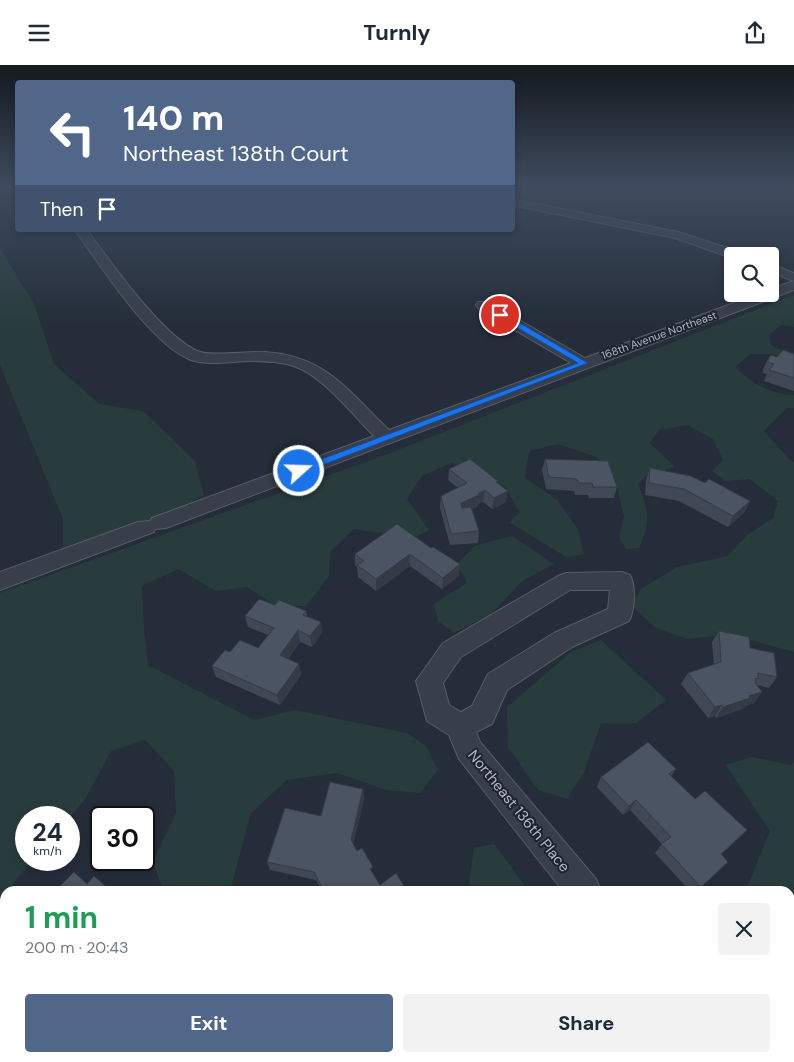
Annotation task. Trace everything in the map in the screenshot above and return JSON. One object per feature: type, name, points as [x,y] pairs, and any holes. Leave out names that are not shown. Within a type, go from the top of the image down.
[{"type":"street","points":[[83,233],[155,325],[180,348],[196,356],[280,358],[300,361],[314,368],[386,438]]},
{"type":"street","points":[[666,233],[724,251]]},
{"type":"street","points":[[779,271],[794,277]]},
{"type":"street","name":"168th Avenue Northeast","points":[[0,581],[794,285]]},
{"type":"street","points":[[483,305],[584,363]]},
{"type":"street","points":[[622,581],[620,614],[563,640],[497,681],[482,715],[460,727],[437,711],[429,681],[452,649],[566,582],[622,581]]},
{"type":"street","name":"Northeast 136th Place","points":[[460,727],[469,751],[580,886]]},
{"type":"shaded area","points":[[0,248],[35,306],[54,364],[99,404],[143,411],[195,461],[204,495],[146,527],[63,558],[63,519],[0,365]]},
{"type":"shaded area","points":[[794,295],[794,327],[781,325],[769,335],[771,345],[794,356],[794,361],[772,354],[750,354],[735,367],[762,387],[777,393],[794,395],[794,408],[787,408],[764,431],[794,462],[794,652],[729,634],[688,639],[656,628],[631,605],[641,589],[677,567],[728,556],[747,535],[773,518],[778,501],[750,479],[726,481],[712,471],[723,460],[713,439],[687,425],[659,430],[650,443],[675,467],[648,474],[638,484],[647,516],[645,531],[639,548],[626,549],[619,538],[624,517],[615,478],[597,457],[558,444],[529,451],[525,478],[557,500],[578,529],[584,554],[566,557],[509,522],[520,512],[505,487],[481,471],[451,463],[422,476],[407,499],[429,530],[413,538],[354,529],[330,552],[329,576],[306,606],[277,606],[247,587],[216,591],[178,569],[142,586],[148,665],[254,720],[295,710],[407,733],[426,746],[438,770],[420,793],[386,790],[337,773],[287,780],[251,813],[231,886],[163,886],[155,869],[155,857],[176,813],[174,771],[145,740],[111,751],[86,798],[79,806],[15,806],[15,871],[23,871],[11,886],[0,886],[0,593],[385,455]]},
{"type":"shaded area","points":[[512,536],[554,564],[522,581],[491,614],[454,633],[438,621],[434,604],[467,583],[457,564],[474,546]]},
{"type":"shaded area","points":[[601,640],[666,700],[636,723],[601,723],[584,772],[567,799],[538,790],[508,747],[507,707],[571,652]]},
{"type":"shaded area","points":[[752,757],[791,765],[794,762],[794,886],[747,886],[770,831],[726,765]]},
{"type":"shaded area","points":[[494,844],[525,886],[469,886],[474,848]]},
{"type":"building","points":[[783,350],[794,354],[794,378],[769,370],[774,364],[768,362],[768,359],[771,355],[777,357]]},
{"type":"building","points":[[470,459],[508,491],[494,498],[485,490],[479,495],[461,503],[462,508],[471,507],[479,531],[451,534],[441,496],[467,483],[449,469]]},
{"type":"building","points":[[545,459],[608,461],[617,487],[593,487],[592,483],[578,483],[577,479],[549,477]]},
{"type":"building","points":[[650,468],[691,476],[705,483],[709,479],[750,501],[733,516],[684,489],[649,483]]},
{"type":"building","points":[[397,524],[431,548],[433,547],[460,564],[443,578],[410,554],[376,579],[357,565],[364,561],[355,554]]},
{"type":"building","points":[[259,599],[275,605],[279,600],[306,611],[303,615],[321,622],[310,636],[298,630],[280,655],[299,664],[277,695],[212,666],[225,650],[230,652],[240,640],[258,648],[274,628],[245,616]]},
{"type":"building","points":[[719,631],[749,637],[750,648],[774,653],[777,677],[758,673],[758,679],[755,678],[756,684],[762,692],[723,707],[722,705],[715,707],[688,673],[721,662]]},
{"type":"building","points":[[648,742],[676,769],[669,774],[695,799],[705,791],[747,830],[721,854],[728,862],[700,886],[661,844],[671,837],[636,800],[629,806],[601,777]]},
{"type":"building","points":[[330,782],[363,789],[351,840],[357,851],[362,848],[373,867],[370,869],[380,885],[396,873],[404,886],[321,886],[314,872],[267,862],[285,808],[321,816]]},
{"type":"building","points":[[74,872],[87,884],[94,876],[105,886],[60,886]]},
{"type":"route","points":[[299,471],[584,363],[500,315]]}]
